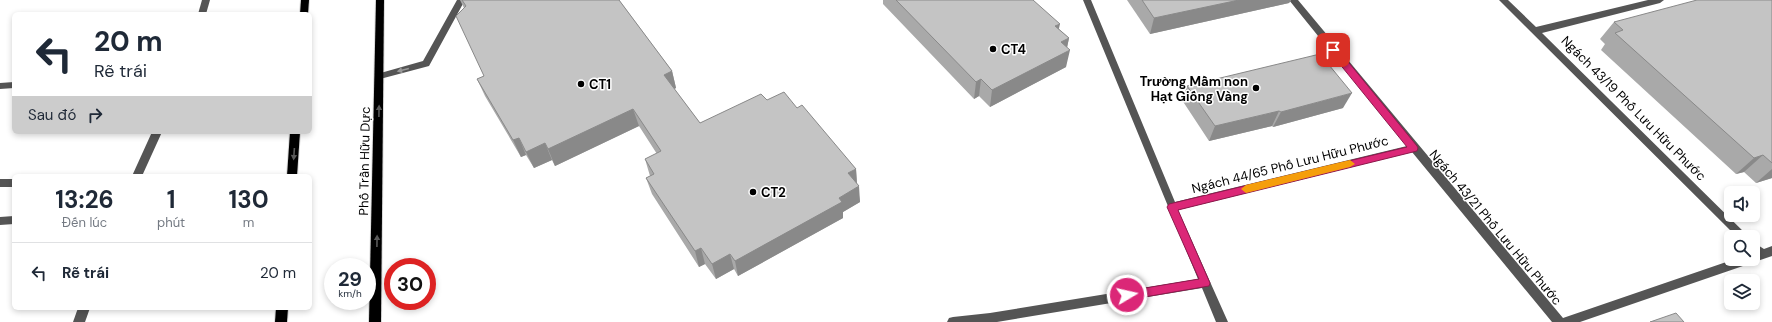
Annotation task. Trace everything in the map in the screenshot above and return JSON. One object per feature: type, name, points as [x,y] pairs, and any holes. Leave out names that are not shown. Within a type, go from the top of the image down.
[{"type":"main road","points":[[304,12],[305,0]]},
{"type":"main road","name":"Phố Trần Hữu Dực","points":[[376,322],[380,0]]},
{"type":"main road","points":[[292,174],[295,134]]},
{"type":"main road","points":[[281,322],[282,310]]},
{"type":"street","points":[[203,12],[206,0]]},
{"type":"street","points":[[380,76],[426,64],[461,0]]},
{"type":"street","points":[[1087,0],[1172,207],[1222,322]]},
{"type":"street","name":"Ngách 43/21 Phố Lưu Hữu Phước","points":[[1293,0],[1559,322]]},
{"type":"street","name":"Ngách 43/19 Phố Lưu Hữu Phước","points":[[1503,0],[1737,230]]},
{"type":"street","points":[[1535,31],[1660,0]]},
{"type":"street","points":[[0,86],[12,85]]},
{"type":"street","points":[[138,174],[156,134]]},
{"type":"street","name":"Ngách 44/65 Phố Lưu Hữu Phước","points":[[1172,207],[1414,148]]},
{"type":"street","points":[[0,183],[12,183]]},
{"type":"street","points":[[0,221],[12,220]]},
{"type":"street","points":[[1565,322],[1728,266]]},
{"type":"street","points":[[953,322],[990,320],[1205,283]]},
{"type":"street","points":[[79,322],[83,310]]},
{"type":"building","points":[[462,0],[619,0],[672,71],[664,75],[700,123],[761,94],[767,100],[784,92],[797,108],[802,105],[856,169],[848,173],[859,186],[839,198],[842,202],[735,261],[730,254],[712,264],[701,248],[695,251],[646,178],[654,174],[645,159],[661,151],[633,109],[548,149],[545,143],[526,152],[519,138],[513,140],[477,79],[484,76],[456,16],[466,6]]},
{"type":"building","name":"CT4","points":[[896,0],[1033,0],[1060,24],[1055,26],[1069,38],[1061,42],[1070,50],[992,90],[981,79],[976,82]]},
{"type":"building","points":[[1142,0],[1239,0],[1154,18]]},
{"type":"building","points":[[1697,0],[1772,0],[1772,163],[1763,155],[1754,158],[1615,33],[1623,30],[1614,22]]},
{"type":"building","points":[[1320,54],[1352,93],[1281,112],[1279,111],[1215,126],[1187,86]]},
{"type":"building","points":[[1676,313],[1684,322],[1650,322]]},
{"type":"slow traffic","points":[[1246,189],[1350,164]]},
{"type":"place","name":"CT4","points":[[993,49]]},
{"type":"place","name":"CT1","points":[[581,84]]},
{"type":"place","name":"Trường Mầm non Hạt Giống Vàng","points":[[1256,88]]},
{"type":"place","name":"CT2","points":[[753,192]]},
{"type":"route","points":[[1127,295],[1205,283],[1172,207],[1414,148],[1333,50]]}]
